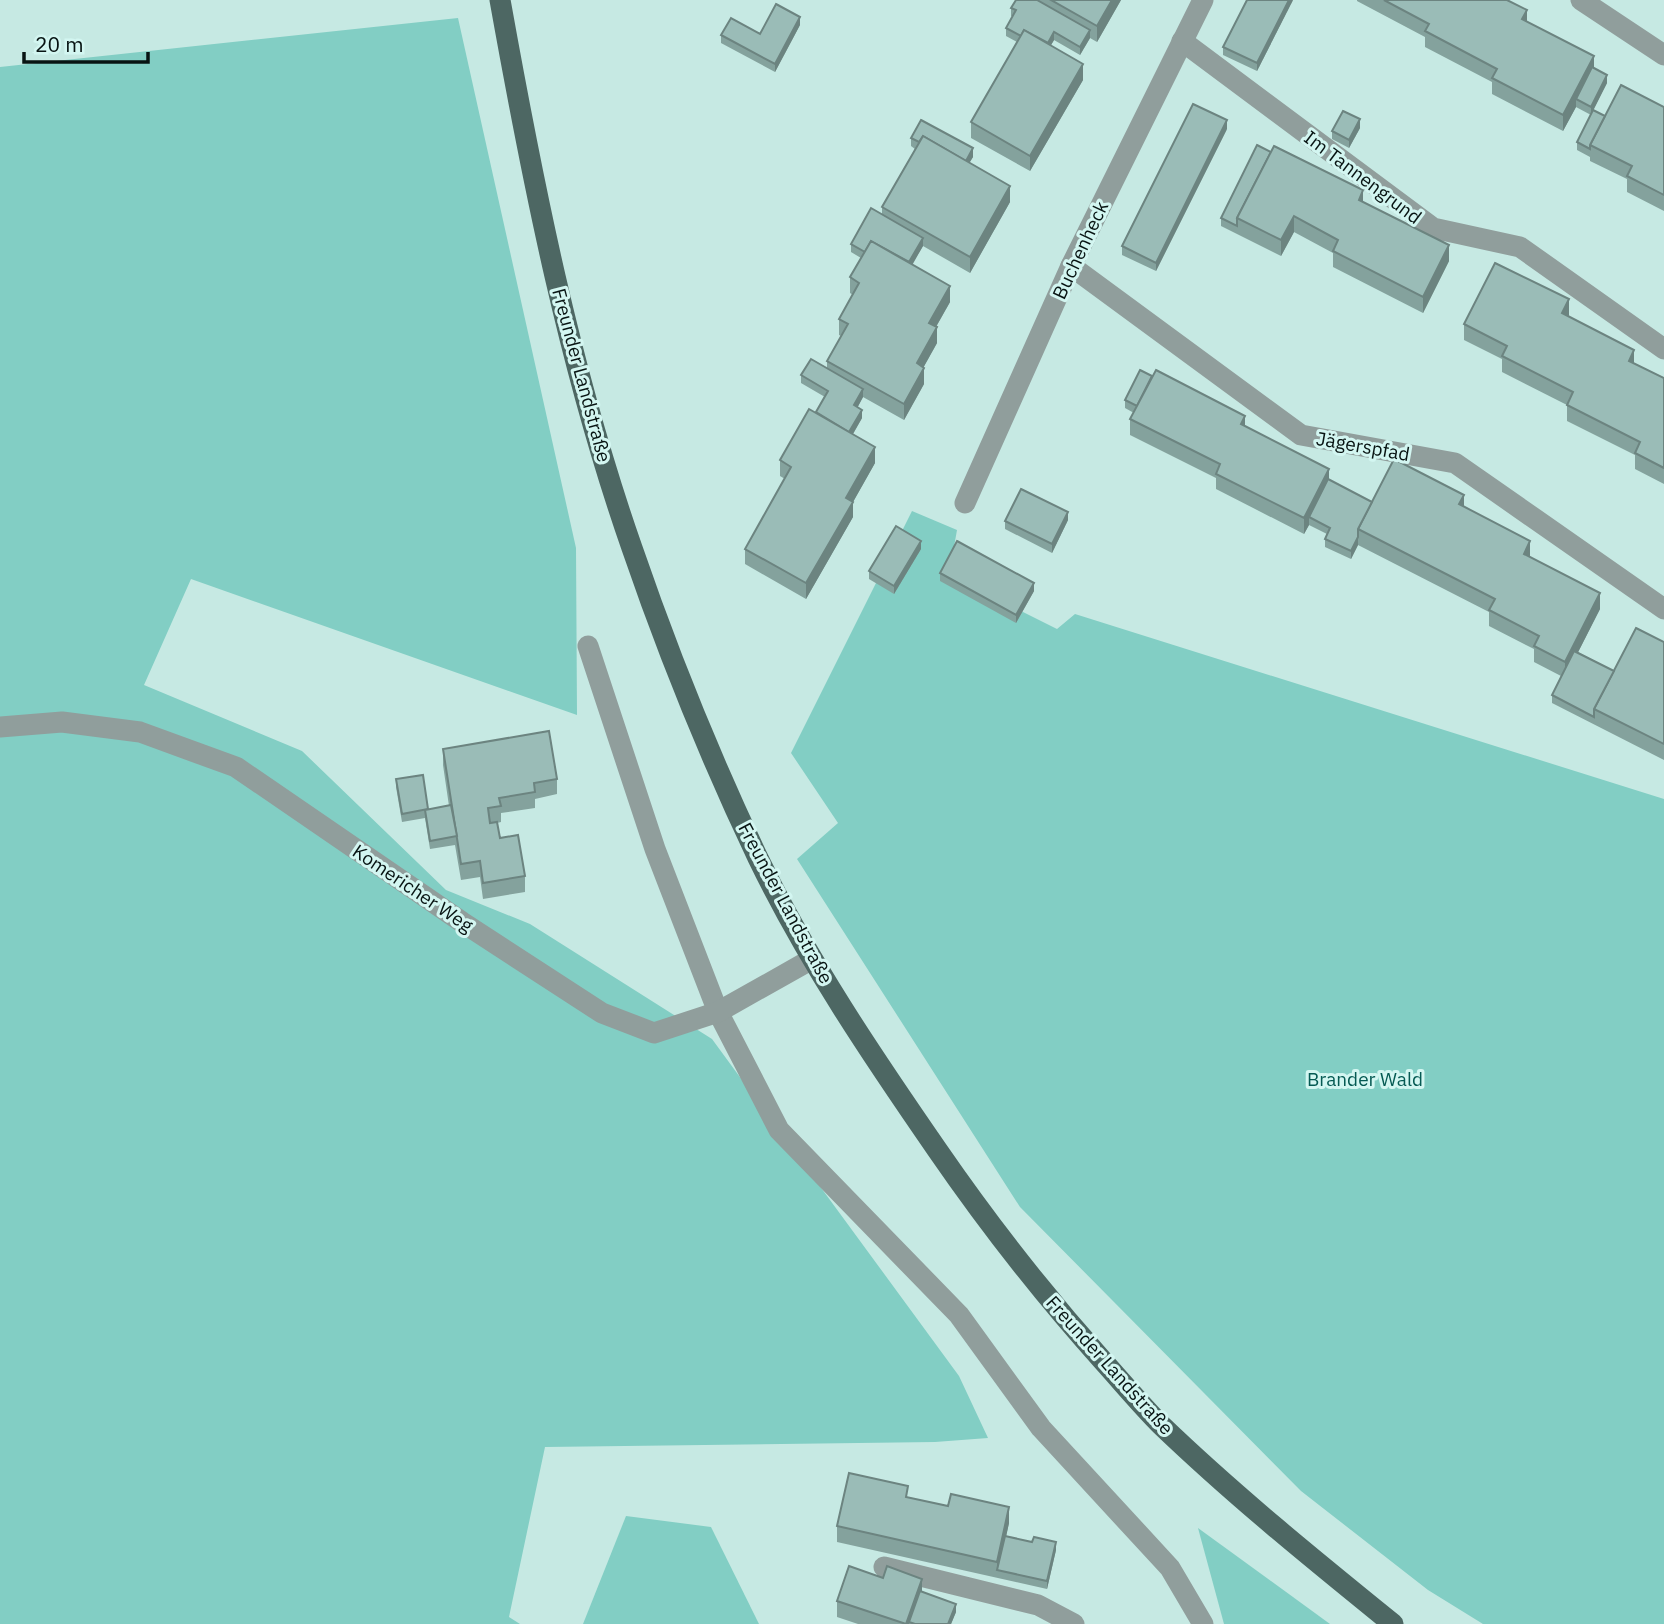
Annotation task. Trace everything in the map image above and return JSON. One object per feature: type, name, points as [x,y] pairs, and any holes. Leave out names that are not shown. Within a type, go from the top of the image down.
[{"type":"main road","name":"Freunder Landstraße","points":[[500,0],[524,132],[570,337],[598,440],[631,545],[712,757],[760,861],[812,959],[897,1092],[989,1226],[1069,1322],[1158,1422],[1271,1524],[1393,1624]]},
{"type":"street","name":"Buchenheck","points":[[965,503],[1071,266],[1203,0]]},
{"type":"street","points":[[1581,0],[1664,55]]},
{"type":"street","name":"Im Tannengrund","points":[[1182,41],[1433,228],[1520,247],[1664,349]]},
{"type":"street","name":"Jägerspfad","points":[[1071,266],[1301,435],[1455,463],[1664,609]]},
{"type":"street","points":[[587,646],[655,849],[719,1012],[779,1130],[960,1315],[1041,1428],[1170,1568],[1203,1624]]},
{"type":"street","name":"Komericher Weg","points":[[0,727],[62,722],[141,732],[236,767],[462,922],[602,1013],[654,1033],[719,1012],[812,959]]},
{"type":"street","points":[[884,1567],[1038,1605],[1074,1624]]},
{"type":"green space","points":[[458,18],[576,548],[577,715],[191,579],[144,685],[302,751],[446,890],[530,924],[712,1039],[959,1376],[988,1438],[935,1442],[545,1447],[509,1617],[520,1624],[0,1624],[0,67]]},
{"type":"green space","name":"Brander Wald","points":[[912,511],[957,530],[949,575],[1057,629],[1075,614],[1664,799],[1664,1624],[1483,1624],[1428,1590],[1301,1491],[1020,1207],[797,859],[838,823],[791,753]]},
{"type":"green space","points":[[626,1516],[711,1527],[759,1624],[583,1624]]},
{"type":"green space","points":[[1198,1528],[1330,1624],[1224,1624]]},
{"type":"building","points":[[1016,0],[1037,0],[1090,30],[1080,47],[1054,32],[1048,43],[1024,30],[1021,36],[1006,28],[1016,10],[1011,8]]},
{"type":"building","points":[[1051,0],[1112,0],[1097,26]]},
{"type":"building","points":[[1247,0],[1289,0],[1257,63],[1223,47]]},
{"type":"building","points":[[1384,0],[1507,0],[1527,10],[1522,19],[1594,56],[1563,115],[1492,78],[1497,69],[1425,31],[1429,24]]},
{"type":"building","points":[[776,4],[800,17],[775,64],[721,35],[731,18],[760,34]]},
{"type":"building","points":[[1024,30],[1083,64],[1030,156],[971,122]]},
{"type":"building","points":[[1592,67],[1607,75],[1591,107],[1576,99]]},
{"type":"building","points":[[1621,85],[1664,107],[1664,195],[1627,176],[1632,166],[1590,145]]},
{"type":"building","points":[[1193,104],[1227,120],[1156,263],[1122,246]]},
{"type":"building","points":[[1593,110],[1605,116],[1590,149],[1577,142]]},
{"type":"building","points":[[1343,111],[1360,119],[1349,140],[1332,131]]},
{"type":"building","points":[[921,120],[973,148],[966,161],[923,136],[919,142],[911,138]]},
{"type":"building","points":[[923,136],[1010,186],[970,257],[882,207]]},
{"type":"building","points":[[1257,145],[1271,152],[1237,218],[1237,226],[1221,218]]},
{"type":"building","points":[[1274,146],[1363,190],[1359,200],[1449,245],[1423,297],[1333,251],[1338,240],[1294,216],[1281,240],[1237,218]]},
{"type":"building","points":[[871,208],[923,238],[909,262],[871,241],[865,252],[851,244]]},
{"type":"building","points":[[871,241],[950,286],[929,323],[937,327],[917,363],[924,368],[904,404],[827,361],[848,324],[839,319],[859,283],[850,277]]},
{"type":"building","points":[[1495,263],[1569,299],[1562,313],[1634,350],[1629,361],[1664,378],[1664,468],[1635,453],[1640,442],[1567,405],[1573,392],[1502,356],[1507,346],[1464,324]]},
{"type":"building","points":[[811,359],[863,389],[854,405],[862,410],[849,432],[816,412],[828,391],[801,375]]},
{"type":"building","points":[[1140,370],[1152,376],[1137,406],[1125,400]]},
{"type":"building","points":[[1156,370],[1245,416],[1241,424],[1329,469],[1304,518],[1216,474],[1220,464],[1130,419]]},
{"type":"building","points":[[809,409],[875,447],[846,498],[853,502],[806,583],[745,549],[791,467],[780,460]]},
{"type":"building","points":[[1394,459],[1464,495],[1459,504],[1530,541],[1524,554],[1600,593],[1565,662],[1534,646],[1539,636],[1489,610],[1495,599],[1358,529]]},
{"type":"building","points":[[1328,479],[1372,502],[1358,529],[1358,537],[1351,551],[1325,539],[1330,528],[1309,517]]},
{"type":"building","points":[[1021,489],[1068,512],[1052,544],[1005,521]]},
{"type":"building","points":[[896,526],[921,541],[894,586],[869,571]]},
{"type":"building","points":[[957,541],[1034,583],[1016,615],[940,573]]},
{"type":"building","points":[[1636,628],[1664,642],[1664,744],[1594,709]]},
{"type":"building","points":[[1574,651],[1614,671],[1594,709],[1594,717],[1552,695]]},
{"type":"building","points":[[549,731],[557,779],[534,783],[535,792],[499,798],[501,806],[488,808],[490,823],[497,822],[500,838],[518,835],[525,876],[483,883],[480,861],[461,864],[443,749]]},
{"type":"building","points":[[423,775],[428,809],[402,814],[396,779]]},
{"type":"building","points":[[451,805],[457,836],[430,841],[425,810]]},
{"type":"building","points":[[849,1473],[908,1486],[906,1497],[948,1506],[951,1494],[1009,1507],[997,1562],[837,1526]]},
{"type":"building","points":[[1005,1536],[1032,1542],[1034,1537],[1056,1542],[1047,1581],[997,1570]]},
{"type":"building","points":[[849,1566],[883,1578],[887,1566],[922,1579],[906,1624],[837,1601]]},
{"type":"building","points":[[920,1591],[956,1604],[948,1624],[909,1622]]}]
